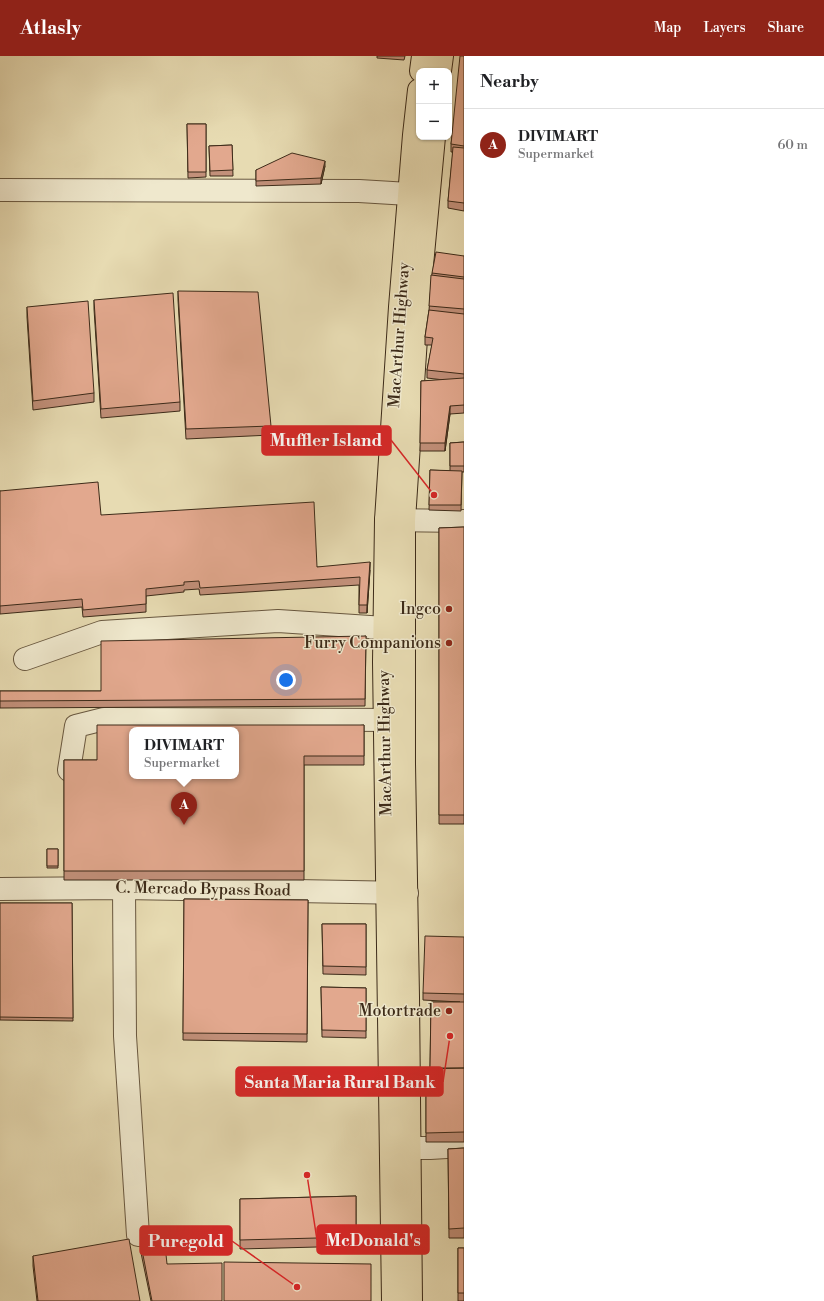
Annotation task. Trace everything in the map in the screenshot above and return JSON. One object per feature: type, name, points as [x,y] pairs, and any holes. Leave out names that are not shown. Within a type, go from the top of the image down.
[{"type":"highway","points":[[421,68],[423,56]]},
{"type":"highway","points":[[440,68],[442,56]]},
{"type":"highway","name":"MacArthur Highway","points":[[393,1301],[400,1148],[395,720],[395,520],[418,308],[419,104]]},
{"type":"highway","name":"MacArthur Highway","points":[[419,195],[433,140]]},
{"type":"highway","name":"MacArthur Highway","points":[[400,1148],[411,1301]]},
{"type":"street","points":[[0,190],[318,191],[419,195]]},
{"type":"street","points":[[395,520],[464,521]]},
{"type":"street","points":[[25,659],[102,632],[278,621],[395,627]]},
{"type":"street","points":[[69,770],[76,726],[104,719],[395,720]]},
{"type":"street","points":[[124,888],[125,1036],[138,1235]]},
{"type":"street","name":"C. Mercado Bypass Road","points":[[0,889],[124,888],[397,893]]},
{"type":"street","points":[[400,1148],[464,1146]]},
{"type":"building","points":[[460,56],[464,56],[464,146],[451,144]]},
{"type":"building","points":[[187,124],[206,124],[206,172],[188,172]]},
{"type":"building","points":[[232,145],[233,170],[210,171],[209,146]]},
{"type":"building","points":[[453,147],[464,148],[464,203],[448,201]]},
{"type":"building","points":[[292,153],[325,161],[321,178],[256,181],[256,170]]},
{"type":"building","points":[[436,252],[464,256],[464,277],[432,273]]},
{"type":"building","points":[[431,275],[464,279],[464,309],[429,306]]},
{"type":"building","points":[[178,291],[258,292],[271,426],[186,429]]},
{"type":"building","points":[[173,293],[180,402],[101,409],[94,300]]},
{"type":"building","points":[[88,301],[94,393],[33,401],[27,307]]},
{"type":"building","points":[[429,310],[464,314],[464,374],[427,370],[433,338],[425,337]]},
{"type":"building","points":[[464,378],[464,405],[450,406],[445,443],[420,443],[421,381]]},
{"type":"building","points":[[464,442],[464,466],[450,466],[450,443]]},
{"type":"building","points":[[430,470],[462,471],[461,505],[429,505]]},
{"type":"building","points":[[98,482],[101,515],[314,502],[317,567],[370,562],[367,605],[359,605],[360,577],[200,588],[199,581],[184,582],[184,585],[146,589],[146,604],[83,610],[82,599],[0,606],[0,491]]},
{"type":"building","points":[[464,527],[464,815],[439,815],[439,528]]},
{"type":"building","points":[[366,636],[365,699],[0,701],[0,691],[101,691],[101,641]]},
{"type":"building","points":[[97,725],[364,725],[364,756],[304,756],[304,871],[64,871],[64,760],[97,760]]},
{"type":"building","points":[[47,849],[58,849],[58,866],[47,866]]},
{"type":"building","points":[[184,899],[308,900],[307,1034],[183,1033]]},
{"type":"building","points":[[0,903],[72,903],[73,1018],[0,1017]]},
{"type":"building","points":[[322,924],[366,924],[366,967],[323,966]]},
{"type":"building","points":[[425,936],[464,937],[464,994],[423,993]]},
{"type":"building","points":[[321,987],[366,988],[366,1031],[322,1030]]},
{"type":"building","points":[[431,1002],[464,1002],[464,1068],[430,1068]]},
{"type":"building","points":[[464,1068],[464,1132],[426,1133],[426,1069]]},
{"type":"building","points":[[464,1148],[464,1228],[449,1229],[448,1149]]},
{"type":"building","points":[[356,1196],[356,1237],[240,1240],[240,1199]]},
{"type":"building","points":[[129,1239],[140,1301],[38,1301],[33,1256]]},
{"type":"building","points":[[141,1245],[165,1245],[167,1264],[222,1263],[222,1301],[152,1301]]},
{"type":"building","points":[[458,1248],[464,1248],[464,1293],[458,1293]]},
{"type":"building","points":[[224,1262],[371,1264],[371,1301],[224,1301]]},
{"type":"place","name":"Muffler Island","points":[[434,495]]},
{"type":"place","name":"Ingco","points":[[449,609]]},
{"type":"place","name":"Furry Companions","points":[[449,643]]},
{"type":"place","name":"DIVIMART","points":[[184,825]]},
{"type":"place","name":"Motortrade","points":[[449,1011]]},
{"type":"place","name":"Santa Maria Rural Bank","points":[[450,1036]]},
{"type":"place","name":"McDonald's","points":[[307,1175]]},
{"type":"place","name":"Puregold","points":[[297,1287]]}]
